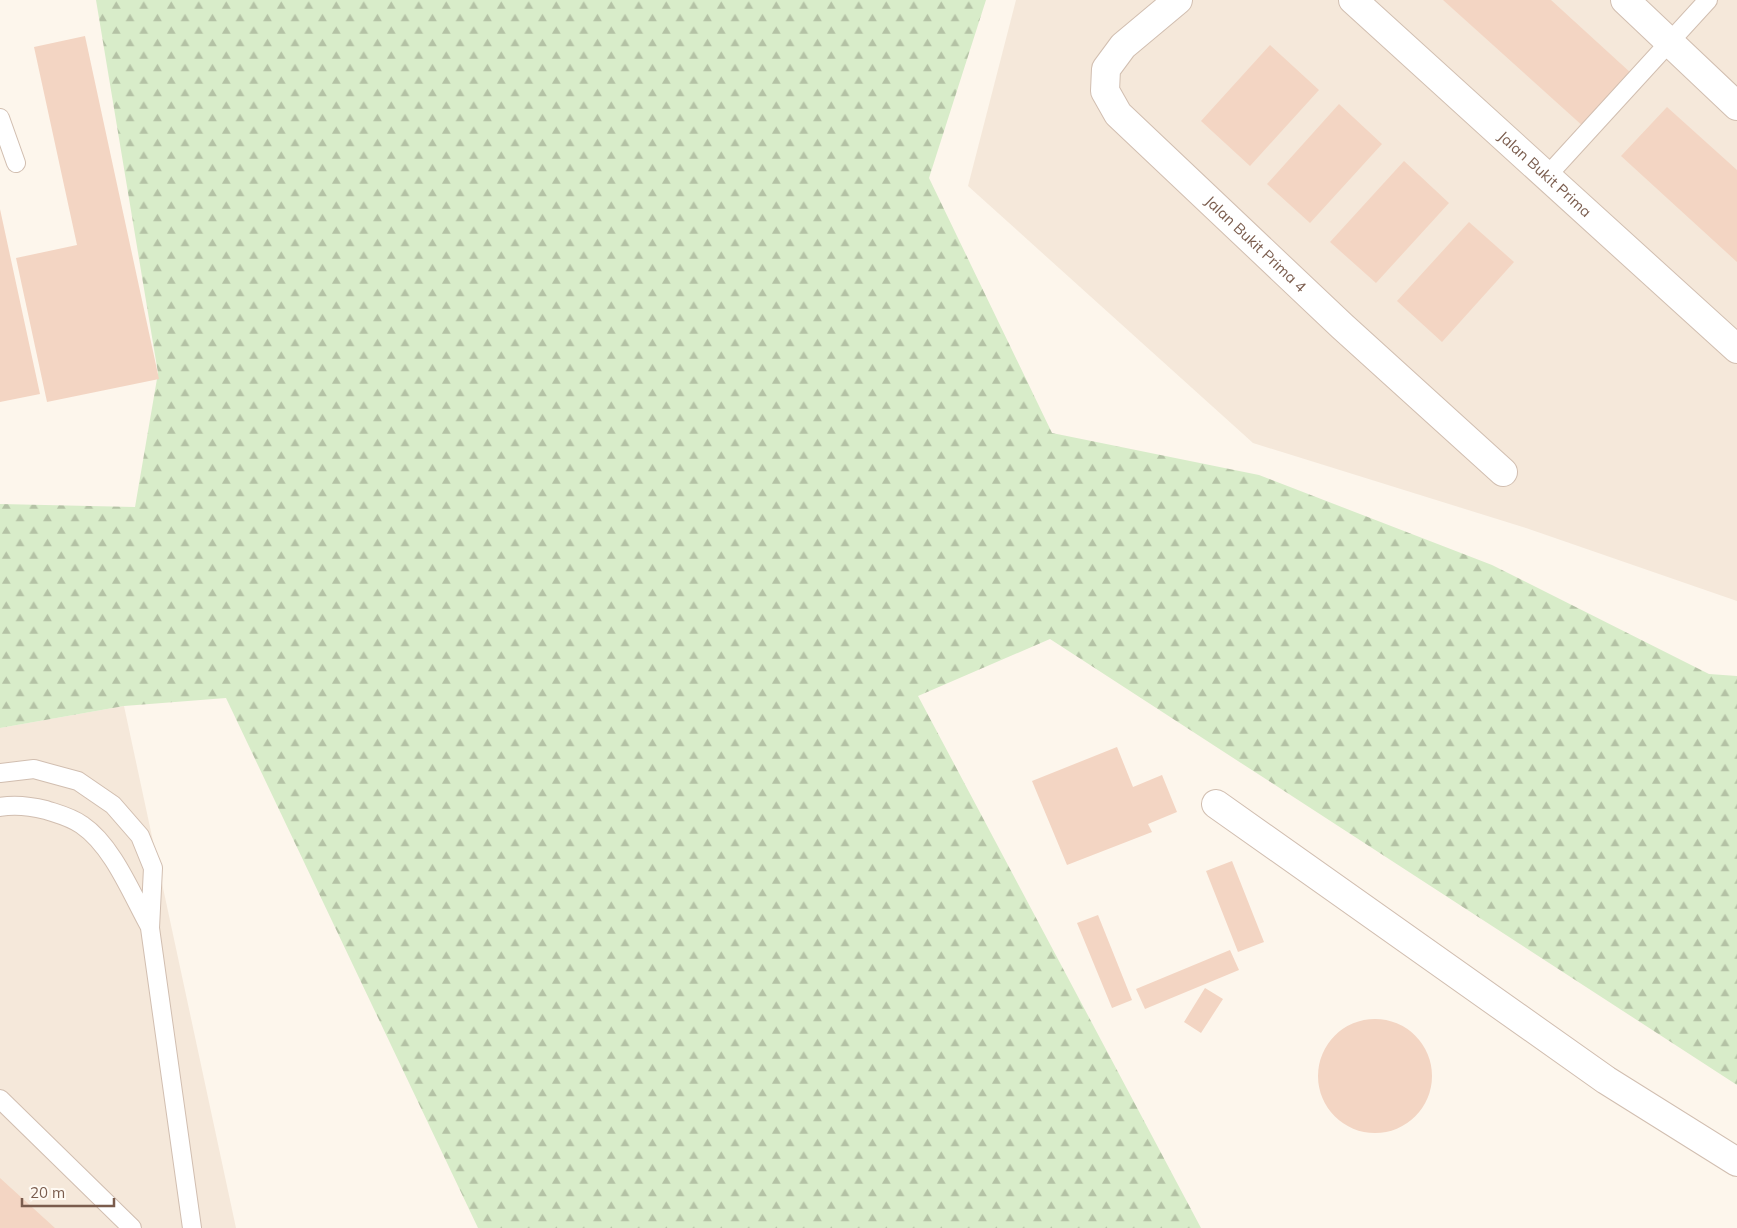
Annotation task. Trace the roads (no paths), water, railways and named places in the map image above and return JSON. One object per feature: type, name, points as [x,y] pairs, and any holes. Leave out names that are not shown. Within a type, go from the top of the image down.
[{"type":"street","name":"Jalan Bukit Prima 4","points":[[1178,0],[1123,46],[1106,69],[1105,91],[1118,114],[1342,326],[1503,472]]},
{"type":"street","name":"Jalan Bukit Prima","points":[[1353,0],[1737,349]]},
{"type":"street","points":[[1624,0],[1737,106]]},
{"type":"street","points":[[1216,804],[1606,1080],[1737,1162]]},
{"type":"lane","points":[[1546,176],[1708,0]]},
{"type":"lane","points":[[0,118],[16,163]]},
{"type":"lane","points":[[0,773],[34,769],[78,781],[114,804],[140,836],[153,868],[150,928],[192,1228]]},
{"type":"lane","points":[[0,807],[12,804],[35,807],[61,814],[82,825],[96,837],[110,855],[150,928]]},
{"type":"lane","points":[[0,1100],[132,1228]]}]
